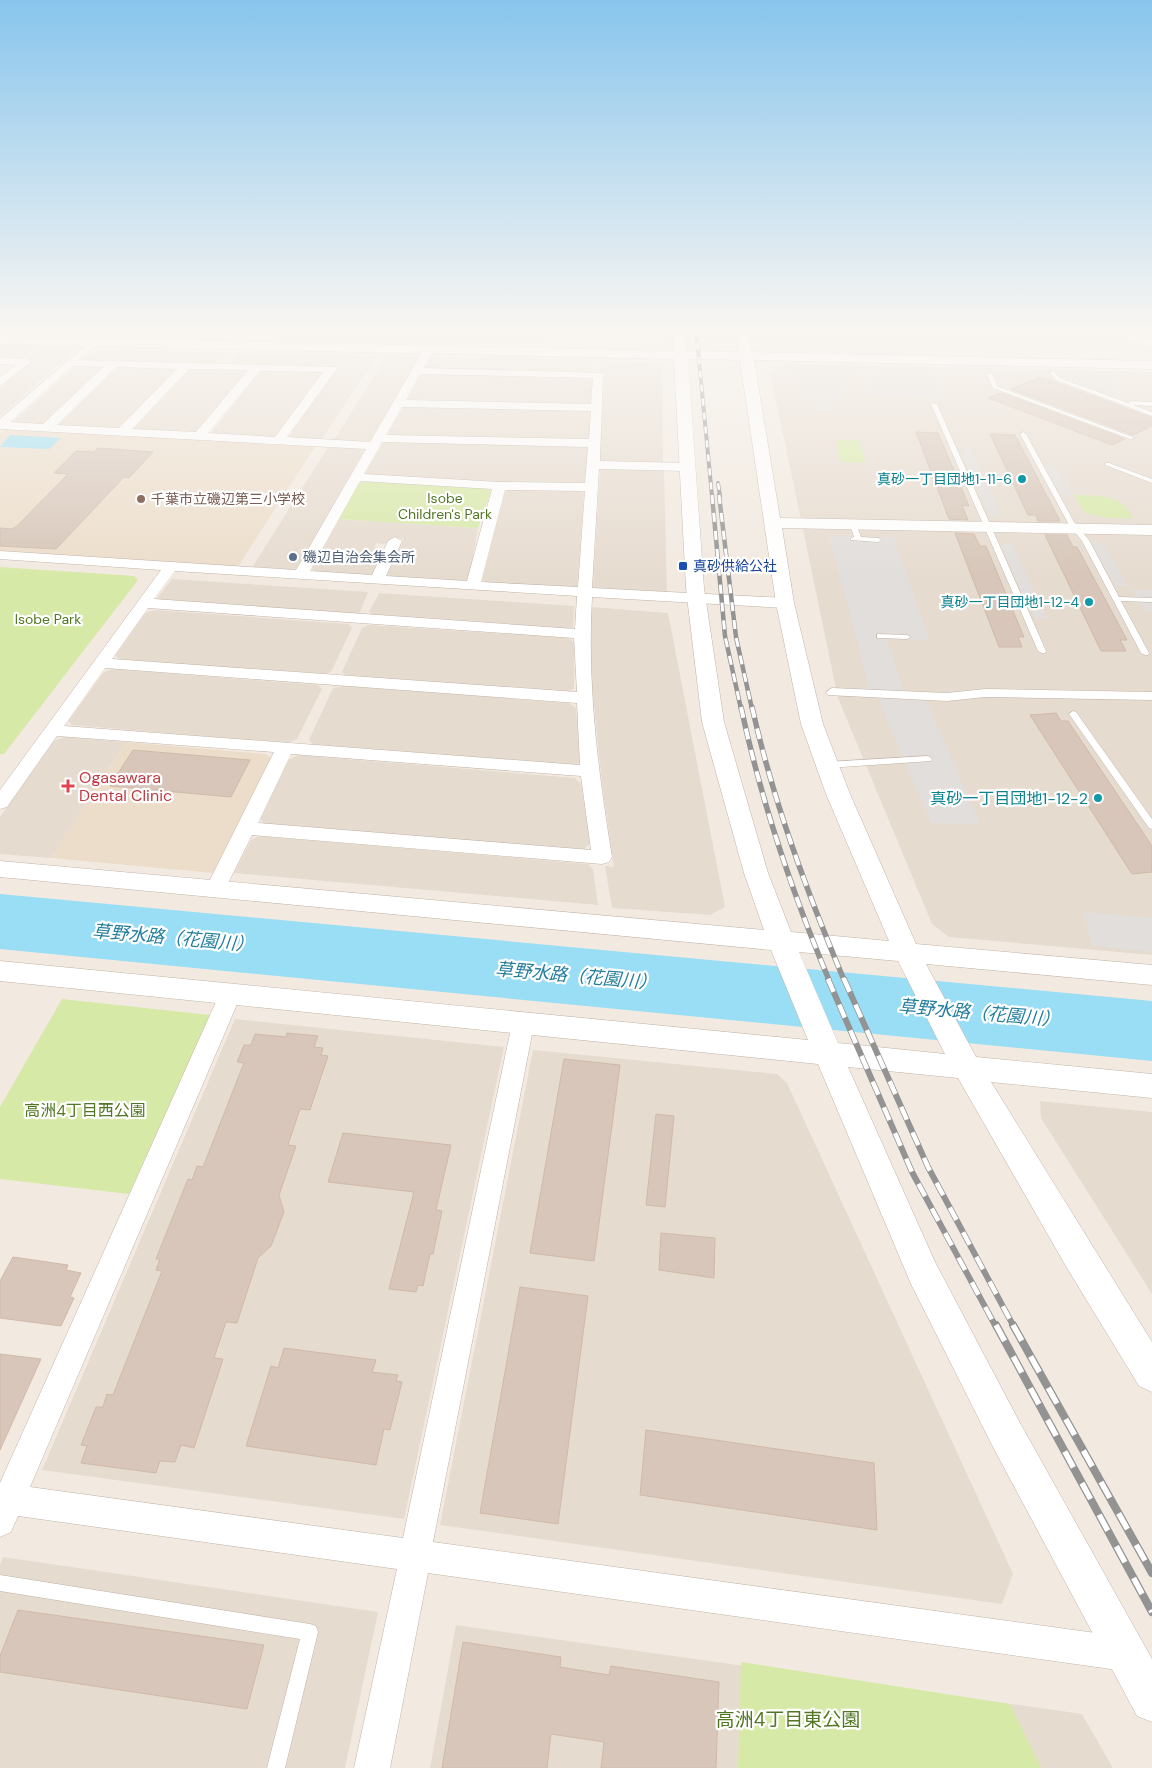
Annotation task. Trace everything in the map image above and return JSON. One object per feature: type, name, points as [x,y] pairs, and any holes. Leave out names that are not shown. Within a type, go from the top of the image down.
[{"type":"street","points":[[0,425],[15,412]]},
{"type":"street","points":[[47,428],[64,412]]},
{"type":"street","points":[[122,432],[142,412]]},
{"type":"street","points":[[199,436],[220,412]]},
{"type":"street","points":[[278,441],[300,412]]},
{"type":"street","points":[[300,575],[393,412]]},
{"type":"street","points":[[245,828],[602,857],[589,770],[582,634],[590,487],[597,412]]},
{"type":"street","points":[[684,412],[697,600],[713,722],[756,873],[781,941],[828,1054],[923,1273],[1007,1436],[1152,1701]]},
{"type":"street","points":[[756,412],[785,603],[812,724],[827,765],[907,953],[967,1068],[1079,1258],[1152,1374]]},
{"type":"street","points":[[0,425],[278,441],[594,443]]},
{"type":"street","points":[[592,465],[687,467]]},
{"type":"street","points":[[356,477],[499,486],[590,487]]},
{"type":"street","points":[[473,586],[499,486]]},
{"type":"street","points":[[774,522],[855,534],[988,527],[1152,530]]},
{"type":"street","points":[[377,580],[395,541]]},
{"type":"street","points":[[0,555],[697,600],[785,603]]},
{"type":"street","points":[[0,803],[170,566]]},
{"type":"street","points":[[144,603],[582,634]]},
{"type":"street","points":[[100,663],[584,698]]},
{"type":"street","points":[[832,692],[947,697],[985,693],[1152,696]]},
{"type":"street","points":[[51,730],[589,770]]},
{"type":"street","points":[[215,890],[285,748]]},
{"type":"street","points":[[0,868],[215,890],[1152,975]]},
{"type":"street","points":[[0,971],[1152,1086]]},
{"type":"street","points":[[230,995],[3,1506],[415,1555],[1125,1654]]},
{"type":"street","points":[[372,1768],[523,1024]]},
{"type":"lane","points":[[937,412],[1042,651]]},
{"type":"lane","points":[[1061,412],[1132,438]]},
{"type":"lane","points":[[1023,434],[1085,540],[1145,653]]},
{"type":"lane","points":[[1107,464],[1152,481]]},
{"type":"lane","points":[[855,534],[878,540]]},
{"type":"lane","points":[[1116,599],[1152,600]]},
{"type":"lane","points":[[880,636],[906,637]]},
{"type":"lane","points":[[1073,714],[1152,826]]},
{"type":"lane","points":[[827,765],[928,759]]},
{"type":"lane","points":[[0,1584],[310,1632],[276,1768]]},
{"type":"shaded area","points":[[25,412],[58,412],[46,423],[39,425],[12,423]]},
{"type":"shaded area","points":[[71,412],[137,412],[122,427],[115,429],[62,426],[58,424]]},
{"type":"shaded area","points":[[149,412],[215,412],[199,431],[190,434],[138,431],[134,428]]},
{"type":"shaded area","points":[[228,412],[294,412],[277,436],[270,438],[215,435],[212,432]]},
{"type":"shaded area","points":[[306,412],[340,412],[322,439],[293,439],[289,437]]},
{"type":"shaded area","points":[[352,412],[387,412],[370,441],[334,440]]},
{"type":"shaded area","points":[[400,412],[590,412],[589,438],[582,441],[391,436],[388,434]]},
{"type":"shaded area","points":[[602,412],[662,412],[663,464],[604,463],[599,460]]},
{"type":"shaded area","points":[[778,412],[1152,412],[1152,955],[949,937],[932,924],[838,698]]},
{"type":"shaded area","name":"千葉市立磯辺第三小学校","points":[[7,429],[315,447],[239,565],[234,566],[0,551],[0,433]]},
{"type":"shaded area","points":[[387,441],[582,446],[588,448],[585,482],[579,484],[500,483],[370,475],[365,473],[382,444]]},
{"type":"shaded area","points":[[328,447],[361,449],[364,451],[297,568],[288,570],[256,569],[253,566]]},
{"type":"shaded area","points":[[960,449],[971,449],[1002,516],[990,516]]},
{"type":"shaded area","points":[[1044,465],[1056,466],[1073,495],[1060,494]]},
{"type":"shaded area","points":[[604,469],[664,470],[667,595],[600,591],[593,587],[600,471]]},
{"type":"shaded area","points":[[511,489],[579,491],[584,493],[577,587],[571,589],[489,584],[482,580],[504,492]]},
{"type":"shaded area","points":[[339,519],[478,528],[469,579],[461,582],[392,578],[387,574],[404,539],[392,538],[390,542],[377,543],[374,547],[386,552],[375,573],[367,576],[316,572],[311,568]]},
{"type":"shaded area","points":[[829,536],[894,538],[929,640],[887,639],[904,692],[870,690]]},
{"type":"shaded area","points":[[1091,543],[1103,543],[1128,586],[1115,586]]},
{"type":"shaded area","points":[[1000,544],[1012,544],[1047,618],[1034,618]]},
{"type":"shaded area","points":[[172,579],[368,592],[360,612],[351,615],[162,601],[157,598]]},
{"type":"shaded area","points":[[1132,590],[1152,590],[1152,611],[1145,611]]},
{"type":"shaded area","points":[[379,593],[574,606],[573,627],[565,629],[374,616],[369,612]]},
{"type":"shaded area","points":[[591,607],[668,613],[725,907],[710,915],[612,908],[605,866],[614,867],[602,783],[591,676]]},
{"type":"shaded area","points":[[155,610],[348,624],[352,628],[331,672],[323,675],[119,659],[115,655],[145,613]]},
{"type":"shaded area","points":[[368,625],[568,638],[574,642],[574,689],[566,692],[346,676],[342,672],[362,628]]},
{"type":"shaded area","points":[[112,669],[318,685],[322,689],[297,739],[287,743],[72,725],[68,721],[103,673]]},
{"type":"shaded area","points":[[343,686],[569,703],[576,708],[581,762],[571,766],[314,746],[309,740],[333,688]]},
{"type":"shaded area","points":[[878,698],[926,700],[980,824],[931,823]]},
{"type":"shaded area","points":[[64,737],[126,742],[51,858],[0,854],[0,817],[54,741]]},
{"type":"shaded area","points":[[126,742],[265,754],[271,758],[213,873],[51,858]]},
{"type":"shaded area","points":[[298,755],[575,778],[581,784],[590,843],[584,850],[263,823],[260,818],[288,760]]},
{"type":"shaded area","points":[[259,836],[588,864],[593,869],[598,905],[234,873],[251,840]]},
{"type":"shaded area","points":[[1084,912],[1152,918],[1152,952],[1092,946]]},
{"type":"shaded area","points":[[235,1019],[504,1047],[404,1519],[42,1470]]},
{"type":"shaded area","points":[[533,1050],[777,1074],[787,1083],[1013,1574],[1002,1604],[440,1525]]},
{"type":"shaded area","points":[[1040,1101],[1152,1112],[1152,1294],[1041,1118]]},
{"type":"shaded area","points":[[3,1557],[378,1612],[345,1768],[0,1768],[0,1565]]},
{"type":"shaded area","points":[[456,1625],[1082,1714],[1113,1768],[430,1768]]},
{"type":"green space","points":[[835,440],[859,440],[866,463],[841,462]]},
{"type":"green space","name":"Isobe Children's Park","points":[[364,481],[487,488],[491,491],[478,528],[339,519],[358,484]]},
{"type":"green space","points":[[1074,495],[1100,496],[1116,500],[1128,510],[1133,518],[1109,518],[1085,513]]},
{"type":"green space","name":"Isobe Park","points":[[0,567],[134,576],[138,580],[4,754],[0,754]]},
{"type":"green space","name":"高洲4丁目西公園","points":[[62,999],[210,1015],[129,1194],[0,1179],[0,1107]]},
{"type":"green space","name":"高洲4丁目東公園","points":[[741,1662],[1010,1704],[1041,1768],[738,1768]]},
{"type":"water","points":[[10,435],[61,438],[49,449],[0,447]]},
{"type":"water","name":"草野水路（花園川）","points":[[0,894],[1152,1001],[1152,1061],[0,949]]},
{"type":"building","points":[[1024,412],[1051,412],[1125,439],[1112,445]]},
{"type":"building","points":[[1071,412],[1134,412],[1152,418],[1152,426],[1133,435]]},
{"type":"building","points":[[916,432],[938,433],[969,506],[962,505],[968,520],[949,519]]},
{"type":"building","name":"真砂一丁目団地1-11-6","points":[[990,434],[1015,435],[1060,521],[1038,521],[1036,515],[1028,515]]},
{"type":"building","points":[[98,448],[153,452],[129,478],[124,477],[56,549],[0,546],[0,528],[12,529],[17,526],[68,474],[54,473],[76,451],[94,452]]},
{"type":"building","points":[[955,533],[974,534],[980,546],[986,546],[1024,637],[1018,637],[1022,647],[999,647]]},
{"type":"building","name":"真砂一丁目団地1-12-4","points":[[1045,535],[1067,535],[1073,547],[1077,547],[1127,640],[1120,640],[1126,651],[1101,651]]},
{"type":"building","name":"真砂一丁目団地1-12-2","points":[[1056,713],[1061,721],[1068,721],[1152,846],[1152,872],[1132,874],[1030,715]]},
{"type":"building","points":[[133,750],[250,760],[231,797],[110,786]]},
{"type":"building","points":[[287,1033],[318,1036],[314,1047],[323,1048],[321,1055],[328,1056],[310,1110],[300,1109],[288,1145],[296,1146],[279,1195],[284,1212],[271,1246],[258,1258],[237,1323],[226,1322],[214,1358],[223,1359],[194,1448],[181,1445],[175,1462],[160,1461],[156,1473],[81,1463],[87,1446],[81,1445],[96,1407],[103,1407],[107,1394],[113,1395],[162,1271],[156,1270],[160,1259],[156,1259],[188,1179],[192,1180],[197,1166],[203,1167],[244,1063],[237,1062],[244,1045],[251,1045],[255,1034],[286,1037]]},
{"type":"building","points":[[564,1059],[620,1065],[594,1261],[530,1253]]},
{"type":"building","points":[[656,1114],[674,1116],[665,1207],[646,1205]]},
{"type":"building","points":[[343,1133],[451,1145],[436,1210],[442,1211],[433,1254],[430,1254],[423,1286],[418,1285],[416,1292],[389,1289],[414,1192],[328,1182]]},
{"type":"building","points":[[661,1233],[715,1238],[714,1278],[659,1270]]},
{"type":"building","points":[[13,1257],[68,1265],[66,1270],[81,1273],[70,1297],[74,1298],[61,1326],[0,1318],[0,1281]]},
{"type":"building","points":[[520,1287],[588,1296],[558,1524],[480,1513]]},
{"type":"building","points":[[284,1348],[376,1360],[372,1372],[398,1375],[396,1381],[402,1382],[390,1430],[384,1429],[376,1465],[246,1446],[271,1366],[278,1368]]},
{"type":"building","points":[[0,1354],[41,1359],[0,1450]]},
{"type":"building","points":[[646,1430],[874,1463],[877,1530],[640,1495]]},
{"type":"building","points":[[18,1610],[264,1645],[247,1709],[0,1672],[0,1656]]},
{"type":"building","points":[[463,1642],[561,1657],[560,1667],[609,1675],[611,1666],[719,1682],[716,1768],[601,1768],[604,1742],[551,1734],[547,1768],[442,1768]]},
{"type":"railway","points":[[704,412],[712,496]]},
{"type":"railway","points":[[718,483],[720,496]]},
{"type":"railway","points":[[712,495],[725,636],[741,709]]},
{"type":"railway","points":[[719,495],[736,637],[752,709]]},
{"type":"railway","points":[[741,707],[758,777],[779,846],[802,913],[829,980]]},
{"type":"railway","points":[[752,707],[770,777],[792,846],[844,980]]},
{"type":"railway","points":[[828,979],[912,1172],[996,1327]]},
{"type":"railway","points":[[844,979],[928,1167],[1014,1327]]},
{"type":"railway","points":[[996,1325],[1152,1612]]},
{"type":"railway","points":[[1013,1325],[1152,1573]]},
{"type":"place","name":"真砂一丁目団地1-11-6","points":[[1022,479]]},
{"type":"place","name":"千葉市立磯辺第三小学校","points":[[141,499]]},
{"type":"place","name":"磯辺自治会集会所","points":[[293,557]]},
{"type":"place","name":"真砂供給公社","points":[[683,566]]},
{"type":"place","name":"真砂一丁目団地1-12-4","points":[[1089,602]]},
{"type":"place","name":"Ogasawara Dental Clinic","points":[[68,786]]},
{"type":"place","name":"真砂一丁目団地1-12-2","points":[[1098,798]]}]
